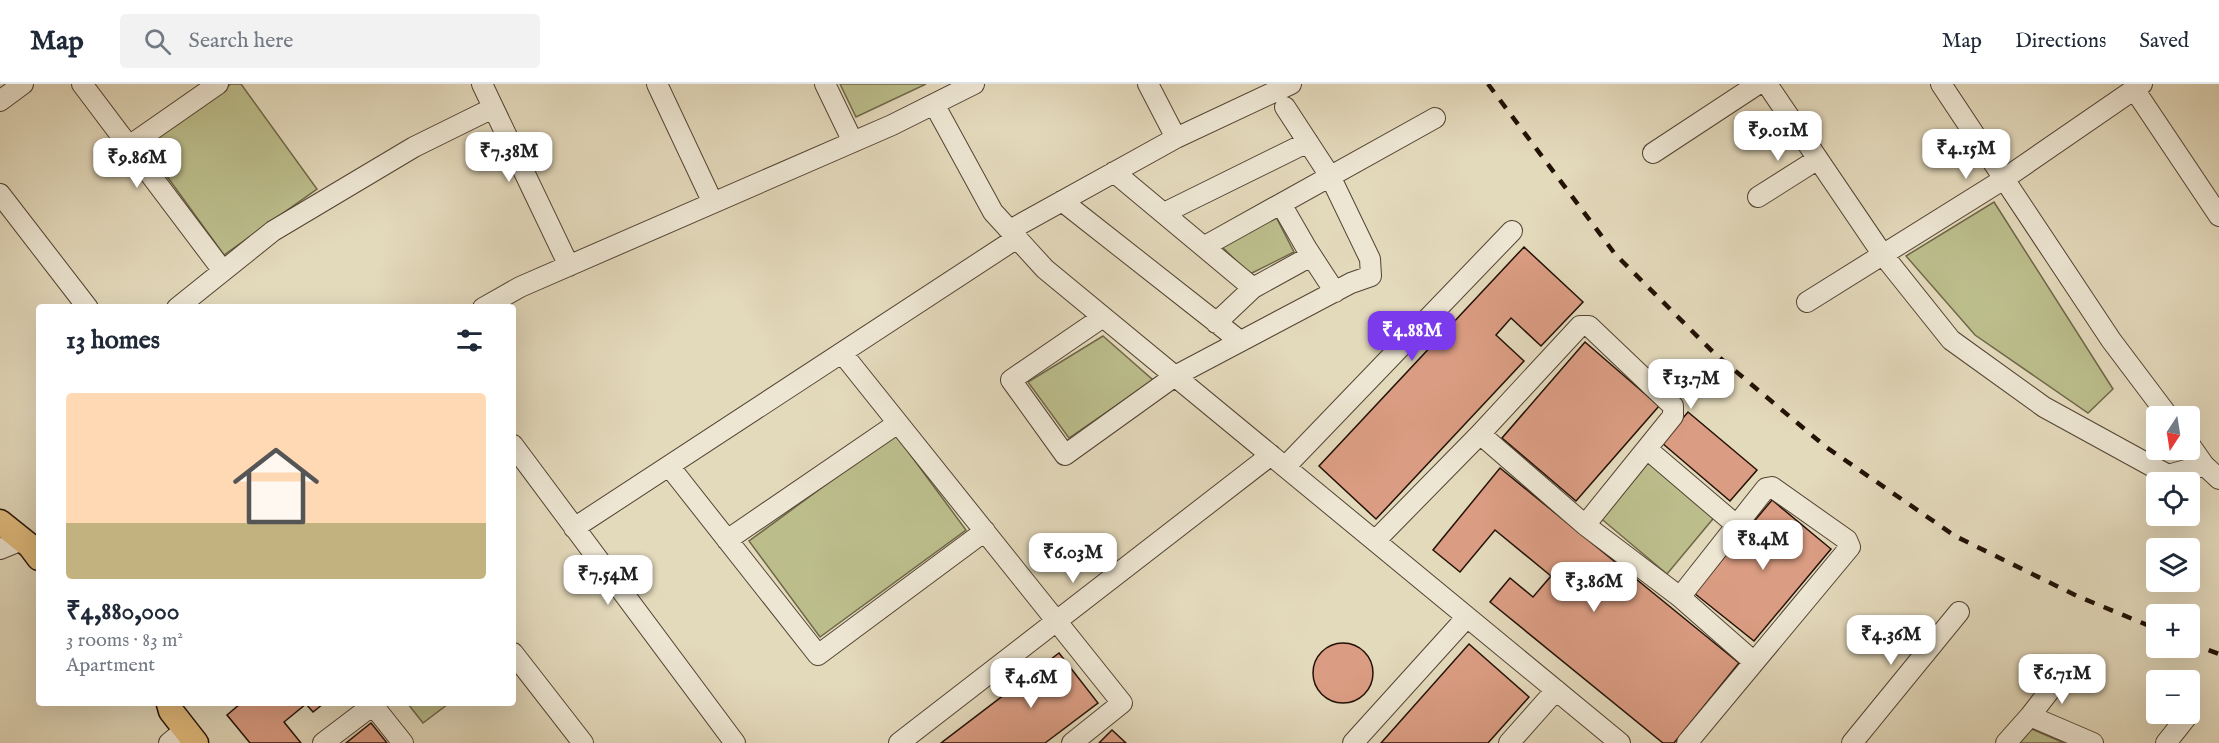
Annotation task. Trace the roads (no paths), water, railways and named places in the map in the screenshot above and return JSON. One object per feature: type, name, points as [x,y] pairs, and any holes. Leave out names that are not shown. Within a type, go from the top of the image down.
[{"type":"main road","points":[[0,510],[20,540]]},
{"type":"main road","points":[[0,522],[36,555]]},
{"type":"street","points":[[0,101],[23,84]]},
{"type":"street","points":[[82,84],[223,271]]},
{"type":"street","points":[[129,146],[218,84]]},
{"type":"street","points":[[482,84],[569,266]]},
{"type":"street","points":[[657,84],[713,203]]},
{"type":"street","points":[[825,84],[853,142]]},
{"type":"street","points":[[490,304],[520,287],[853,142],[974,84]]},
{"type":"street","points":[[1148,84],[1176,138]]},
{"type":"street","points":[[574,528],[842,353],[1062,201],[1176,138],[1291,84]]},
{"type":"street","points":[[1653,153],[1758,84]]},
{"type":"street","points":[[1767,84],[1883,255],[1951,340],[2044,407],[2168,475],[2204,465]]},
{"type":"street","points":[[1941,84],[2111,340],[2161,406]]},
{"type":"street","points":[[1807,302],[2004,179],[2138,87],[2219,216]]},
{"type":"street","points":[[934,104],[993,212],[1045,269],[1620,743]]},
{"type":"street","points":[[1103,317],[1011,380],[1065,454],[1175,376],[1335,292],[1371,276],[1370,259],[1330,176],[1285,107]]},
{"type":"street","points":[[182,304],[273,231],[414,147],[493,108]]},
{"type":"street","points":[[1205,246],[1435,118]]},
{"type":"street","points":[[1164,213],[1308,142]]},
{"type":"street","points":[[1758,197],[1818,159]]},
{"type":"street","points":[[1114,172],[1253,288]]},
{"type":"street","points":[[0,194],[85,304]]},
{"type":"street","points":[[1062,201],[1240,341]]},
{"type":"street","points":[[1216,322],[1253,288],[1311,256],[1281,204]]},
{"type":"street","points":[[899,743],[1056,621],[1278,461],[1512,231]]},
{"type":"street","points":[[1307,249],[1335,292]]},
{"type":"street","points":[[1375,541],[1480,434],[1580,326],[1589,326],[1673,406],[1673,416],[1585,525]]},
{"type":"street","points":[[842,353],[1122,703],[1072,743]]},
{"type":"street","points":[[727,540],[898,423]]},
{"type":"street","points":[[1480,434],[1585,525],[1680,597],[1754,662]]},
{"type":"street","points":[[516,449],[735,743]]},
{"type":"street","points":[[1647,449],[1735,524]]},
{"type":"street","points":[[2200,459],[2219,479]]},
{"type":"street","points":[[669,466],[818,655],[985,531]]},
{"type":"street","points":[[1680,597],[1735,524],[1766,488],[1772,487],[1847,540],[1850,547],[1687,743]]},
{"type":"street","points":[[1852,743],[1959,612]]},
{"type":"street","points":[[1353,743],[1467,617]]},
{"type":"street","points":[[516,657],[583,743]]},
{"type":"street","points":[[2006,743],[2064,672]]},
{"type":"street","points":[[1509,743],[1556,690]]},
{"type":"street","points":[[323,743],[370,706]]},
{"type":"street","points":[[375,706],[403,743]]},
{"type":"street","points":[[2030,716],[2093,743]]},
{"type":"street","points":[[2166,743],[2181,724]]},
{"type":"railway","points":[[1488,84],[1615,254],[1714,353],[1826,447],[1955,536],[2077,596],[2146,624]]},
{"type":"railway","points":[[2200,647],[2219,654]]}]
